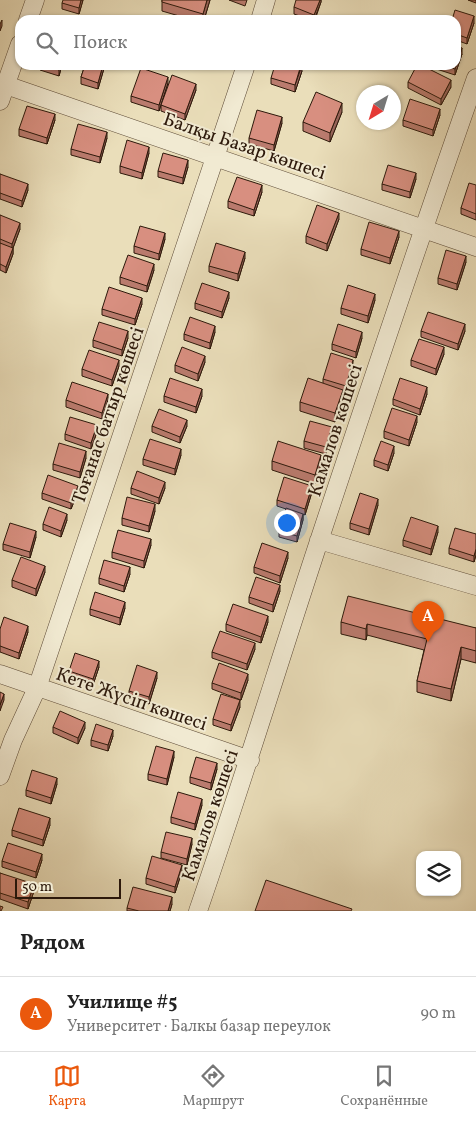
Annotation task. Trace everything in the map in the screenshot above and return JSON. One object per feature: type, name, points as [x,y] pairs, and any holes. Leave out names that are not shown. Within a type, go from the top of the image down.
[{"type":"street","points":[[30,15],[35,0]]},
{"type":"street","points":[[262,15],[266,0]]},
{"type":"street","points":[[2,90],[15,57]]},
{"type":"street","name":"Тоғанас батыр көшесі","points":[[0,776],[13,740],[37,688],[244,70]]},
{"type":"street","name":"Камалов көшесі","points":[[198,911],[250,760],[319,540],[423,228],[476,78]]},
{"type":"street","name":"Балқы Базар көшесі","points":[[2,90],[216,158],[423,228],[476,248]]},
{"type":"street","points":[[319,540],[476,586]]},
{"type":"street","name":"Кете Жүсіп көшесі","points":[[0,674],[250,760]]},
{"type":"building","points":[[63,0],[81,0],[79,8],[62,3]]},
{"type":"building","points":[[162,0],[207,0],[203,14],[162,2]]},
{"type":"building","points":[[296,0],[320,0],[314,15],[294,7]]},
{"type":"building","points":[[455,10],[474,16],[467,38],[461,36],[461,15],[454,15]]},
{"type":"building","points":[[83,70],[102,70],[98,83],[81,77]]},
{"type":"building","points":[[140,70],[147,70],[168,77],[159,105],[131,96]]},
{"type":"building","points":[[273,70],[300,70],[295,85],[271,78]]},
{"type":"building","points":[[414,70],[431,70],[451,80],[441,99],[408,82]]},
{"type":"building","points":[[172,75],[196,84],[185,114],[161,105]]},
{"type":"building","points":[[316,92],[342,103],[330,133],[303,122]]},
{"type":"building","points":[[410,99],[440,109],[433,130],[403,120]]},
{"type":"building","points":[[27,106],[55,114],[47,138],[19,129]]},
{"type":"building","points":[[257,110],[282,117],[274,145],[249,138]]},
{"type":"building","points":[[78,124],[107,132],[100,157],[71,149]]},
{"type":"building","points":[[127,140],[149,147],[142,173],[120,166]]},
{"type":"building","points":[[163,153],[188,160],[183,178],[158,171]]},
{"type":"building","points":[[388,165],[416,173],[410,192],[382,184]]},
{"type":"building","points":[[0,174],[28,184],[22,201],[0,193]]},
{"type":"building","points":[[237,177],[262,185],[254,210],[228,201]]},
{"type":"building","points":[[469,183],[476,185],[476,214],[461,208]]},
{"type":"building","points":[[317,205],[339,213],[327,244],[306,236]]},
{"type":"building","points":[[0,215],[20,223],[12,244],[0,239]]},
{"type":"building","points":[[369,222],[399,231],[390,258],[361,249]]},
{"type":"building","points":[[140,226],[165,233],[159,254],[134,246]]},
{"type":"building","points":[[0,243],[13,248],[6,267],[0,264]]},
{"type":"building","points":[[216,243],[245,252],[238,274],[209,266]]},
{"type":"building","points":[[446,250],[466,256],[457,284],[438,278]]},
{"type":"building","points":[[128,255],[154,264],[147,286],[120,277]]},
{"type":"building","points":[[202,283],[229,292],[222,312],[195,303]]},
{"type":"building","points":[[348,285],[375,294],[368,316],[341,308]]},
{"type":"building","points":[[109,287],[142,298],[135,319],[102,309]]},
{"type":"building","points":[[428,312],[465,324],[458,344],[421,331]]},
{"type":"building","points":[[190,317],[215,326],[210,343],[184,334]]},
{"type":"building","points":[[99,322],[128,331],[122,350],[93,340]]},
{"type":"building","points":[[338,324],[362,332],[356,352],[332,344]]},
{"type":"building","points":[[419,339],[444,347],[436,369],[411,360]]},
{"type":"building","points":[[182,347],[205,356],[198,374],[175,365]]},
{"type":"building","points":[[89,350],[119,360],[112,380],[82,369]]},
{"type":"building","points":[[331,353],[353,360],[346,386],[323,379]]},
{"type":"building","points":[[170,378],[202,389],[196,407],[164,396]]},
{"type":"building","points":[[308,378],[343,390],[335,413],[300,402]]},
{"type":"building","points":[[400,378],[427,387],[420,409],[393,399]]},
{"type":"building","points":[[72,382],[108,394],[102,413],[66,400]]},
{"type":"building","points":[[392,408],[417,416],[409,440],[384,431]]},
{"type":"building","points":[[159,409],[187,420],[180,437],[152,426]]},
{"type":"building","points":[[70,417],[97,425],[91,443],[65,434]]},
{"type":"building","points":[[310,421],[332,427],[326,447],[304,441]]},
{"type":"building","points":[[150,439],[181,449],[175,469],[143,459]]},
{"type":"building","points":[[278,441],[321,455],[315,475],[272,461]]},
{"type":"building","points":[[381,441],[394,446],[388,465],[374,460]]},
{"type":"building","points":[[59,443],[86,451],[80,472],[53,464]]},
{"type":"building","points":[[137,471],[165,482],[159,498],[131,488]]},
{"type":"building","points":[[48,475],[78,486],[71,503],[42,493]]},
{"type":"building","points":[[284,477],[312,486],[305,509],[277,500]]},
{"type":"building","points":[[360,493],[378,499],[369,529],[350,523]]},
{"type":"building","points":[[127,497],[155,504],[149,526],[122,518]]},
{"type":"building","points":[[49,507],[67,514],[61,531],[43,524]]},
{"type":"building","points":[[286,508],[303,514],[297,536],[279,531]]},
{"type":"building","points":[[411,517],[438,526],[431,549],[403,540]]},
{"type":"building","points":[[10,523],[36,531],[30,552],[3,544]]},
{"type":"building","points":[[455,528],[476,534],[474,556],[449,548]]},
{"type":"building","points":[[118,530],[151,539],[144,561],[112,552]]},
{"type":"building","points":[[262,543],[288,552],[280,576],[254,567]]},
{"type":"building","points":[[21,557],[45,566],[36,589],[12,580]]},
{"type":"building","points":[[104,560],[130,567],[124,586],[99,578]]},
{"type":"building","points":[[256,577],[280,585],[273,605],[249,597]]},
{"type":"building","points":[[95,592],[125,602],[120,618],[90,609]]},
{"type":"building","points":[[348,596],[476,628],[476,651],[461,647],[451,689],[417,681],[427,639],[367,624],[366,629],[341,622]]},
{"type":"building","points":[[233,604],[268,616],[261,637],[226,624]]},
{"type":"building","points":[[4,617],[28,626],[19,653],[0,646],[0,629]]},
{"type":"building","points":[[220,631],[255,643],[247,664],[212,652]]},
{"type":"building","points":[[75,653],[99,661],[93,679],[69,671]]},
{"type":"building","points":[[219,663],[248,674],[241,693],[212,683]]},
{"type":"building","points":[[137,665],[157,672],[149,697],[129,691]]},
{"type":"building","points":[[0,692],[4,694],[0,705]]},
{"type":"building","points":[[221,694],[240,700],[231,725],[213,719]]},
{"type":"building","points":[[60,711],[85,722],[78,738],[53,727]]},
{"type":"building","points":[[96,724],[113,730],[108,745],[91,740]]},
{"type":"building","points":[[156,746],[174,751],[167,779],[148,774]]},
{"type":"building","points":[[196,757],[217,763],[211,783],[190,777]]},
{"type":"building","points":[[32,770],[57,778],[51,798],[26,790]]},
{"type":"building","points":[[178,792],[202,799],[195,824],[171,817]]},
{"type":"building","points":[[19,808],[50,818],[43,840],[12,830]]},
{"type":"building","points":[[166,832],[192,838],[187,859],[161,852]]},
{"type":"building","points":[[8,843],[42,854],[36,872],[2,861]]},
{"type":"building","points":[[152,856],[182,865],[175,887],[146,878]]},
{"type":"building","points":[[0,873],[34,884],[28,902],[0,893]]},
{"type":"building","points":[[266,880],[352,909],[351,911],[255,911]]},
{"type":"building","points":[[133,887],[172,897],[168,911],[139,911],[127,908]]},
{"type":"place","name":"Училище #5","points":[[428,642]]}]
